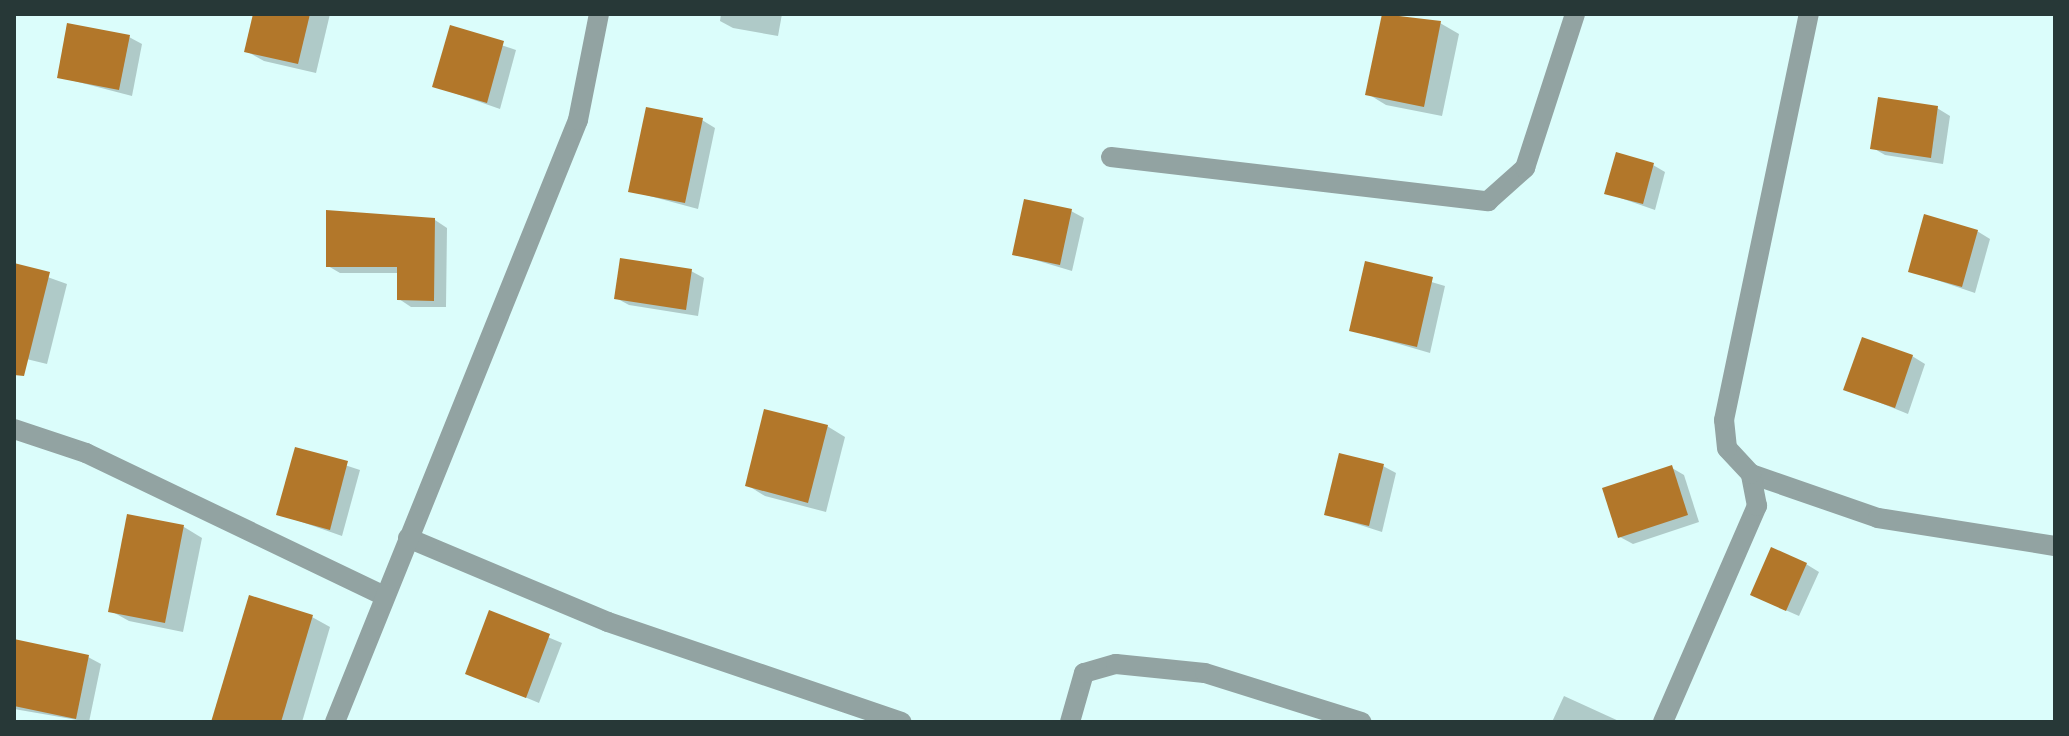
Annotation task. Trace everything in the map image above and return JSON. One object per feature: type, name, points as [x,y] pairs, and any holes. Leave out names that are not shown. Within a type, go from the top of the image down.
[{"type":"street","points":[[335,722],[382,595],[578,120],[599,14]]},
{"type":"street","points":[[1111,157],[1488,201],[1525,168],[1575,14]]},
{"type":"street","points":[[1809,14],[1724,420],[1727,448],[1751,474],[1878,518],[2055,546]]},
{"type":"street","points":[[14,429],[86,453],[382,595]]},
{"type":"street","points":[[1663,722],[1757,506],[1751,474]]},
{"type":"street","points":[[408,538],[608,622],[901,722]]},
{"type":"street","points":[[1070,722],[1084,673],[1116,664],[1205,673],[1361,722]]},
{"type":"building","points":[[253,14],[310,14],[298,64],[244,52]]},
{"type":"building","points":[[1382,14],[1441,21],[1424,107],[1365,95]]},
{"type":"building","points":[[67,23],[130,35],[119,90],[57,78]]},
{"type":"building","points":[[450,25],[504,41],[487,103],[432,87]]},
{"type":"building","points":[[1878,97],[1938,106],[1931,158],[1870,149]]},
{"type":"building","points":[[646,107],[703,118],[685,203],[628,192]]},
{"type":"building","points":[[1616,152],[1654,163],[1643,204],[1604,194]]},
{"type":"building","points":[[1024,199],[1072,209],[1060,265],[1012,255]]},
{"type":"building","points":[[326,210],[435,218],[434,301],[397,300],[397,267],[326,267]]},
{"type":"building","points":[[1924,214],[1978,230],[1962,287],[1908,272]]},
{"type":"building","points":[[620,258],[692,269],[686,310],[614,299]]},
{"type":"building","points":[[1365,261],[1433,277],[1417,347],[1349,331]]},
{"type":"building","points":[[14,263],[50,272],[24,376],[14,375]]},
{"type":"building","points":[[1862,337],[1913,355],[1895,408],[1843,390]]},
{"type":"building","points":[[764,409],[828,425],[808,503],[745,486]]},
{"type":"building","points":[[295,447],[348,461],[330,530],[276,515]]},
{"type":"building","points":[[1339,453],[1384,464],[1369,526],[1324,515]]},
{"type":"building","points":[[1672,465],[1688,515],[1618,538],[1602,488]]},
{"type":"building","points":[[127,514],[184,525],[165,623],[108,612]]},
{"type":"building","points":[[1771,547],[1807,563],[1786,611],[1750,595]]},
{"type":"building","points":[[249,595],[313,615],[281,722],[211,722]]},
{"type":"building","points":[[489,610],[550,634],[526,698],[465,674]]},
{"type":"building","points":[[14,639],[89,655],[76,719],[14,706]]}]
